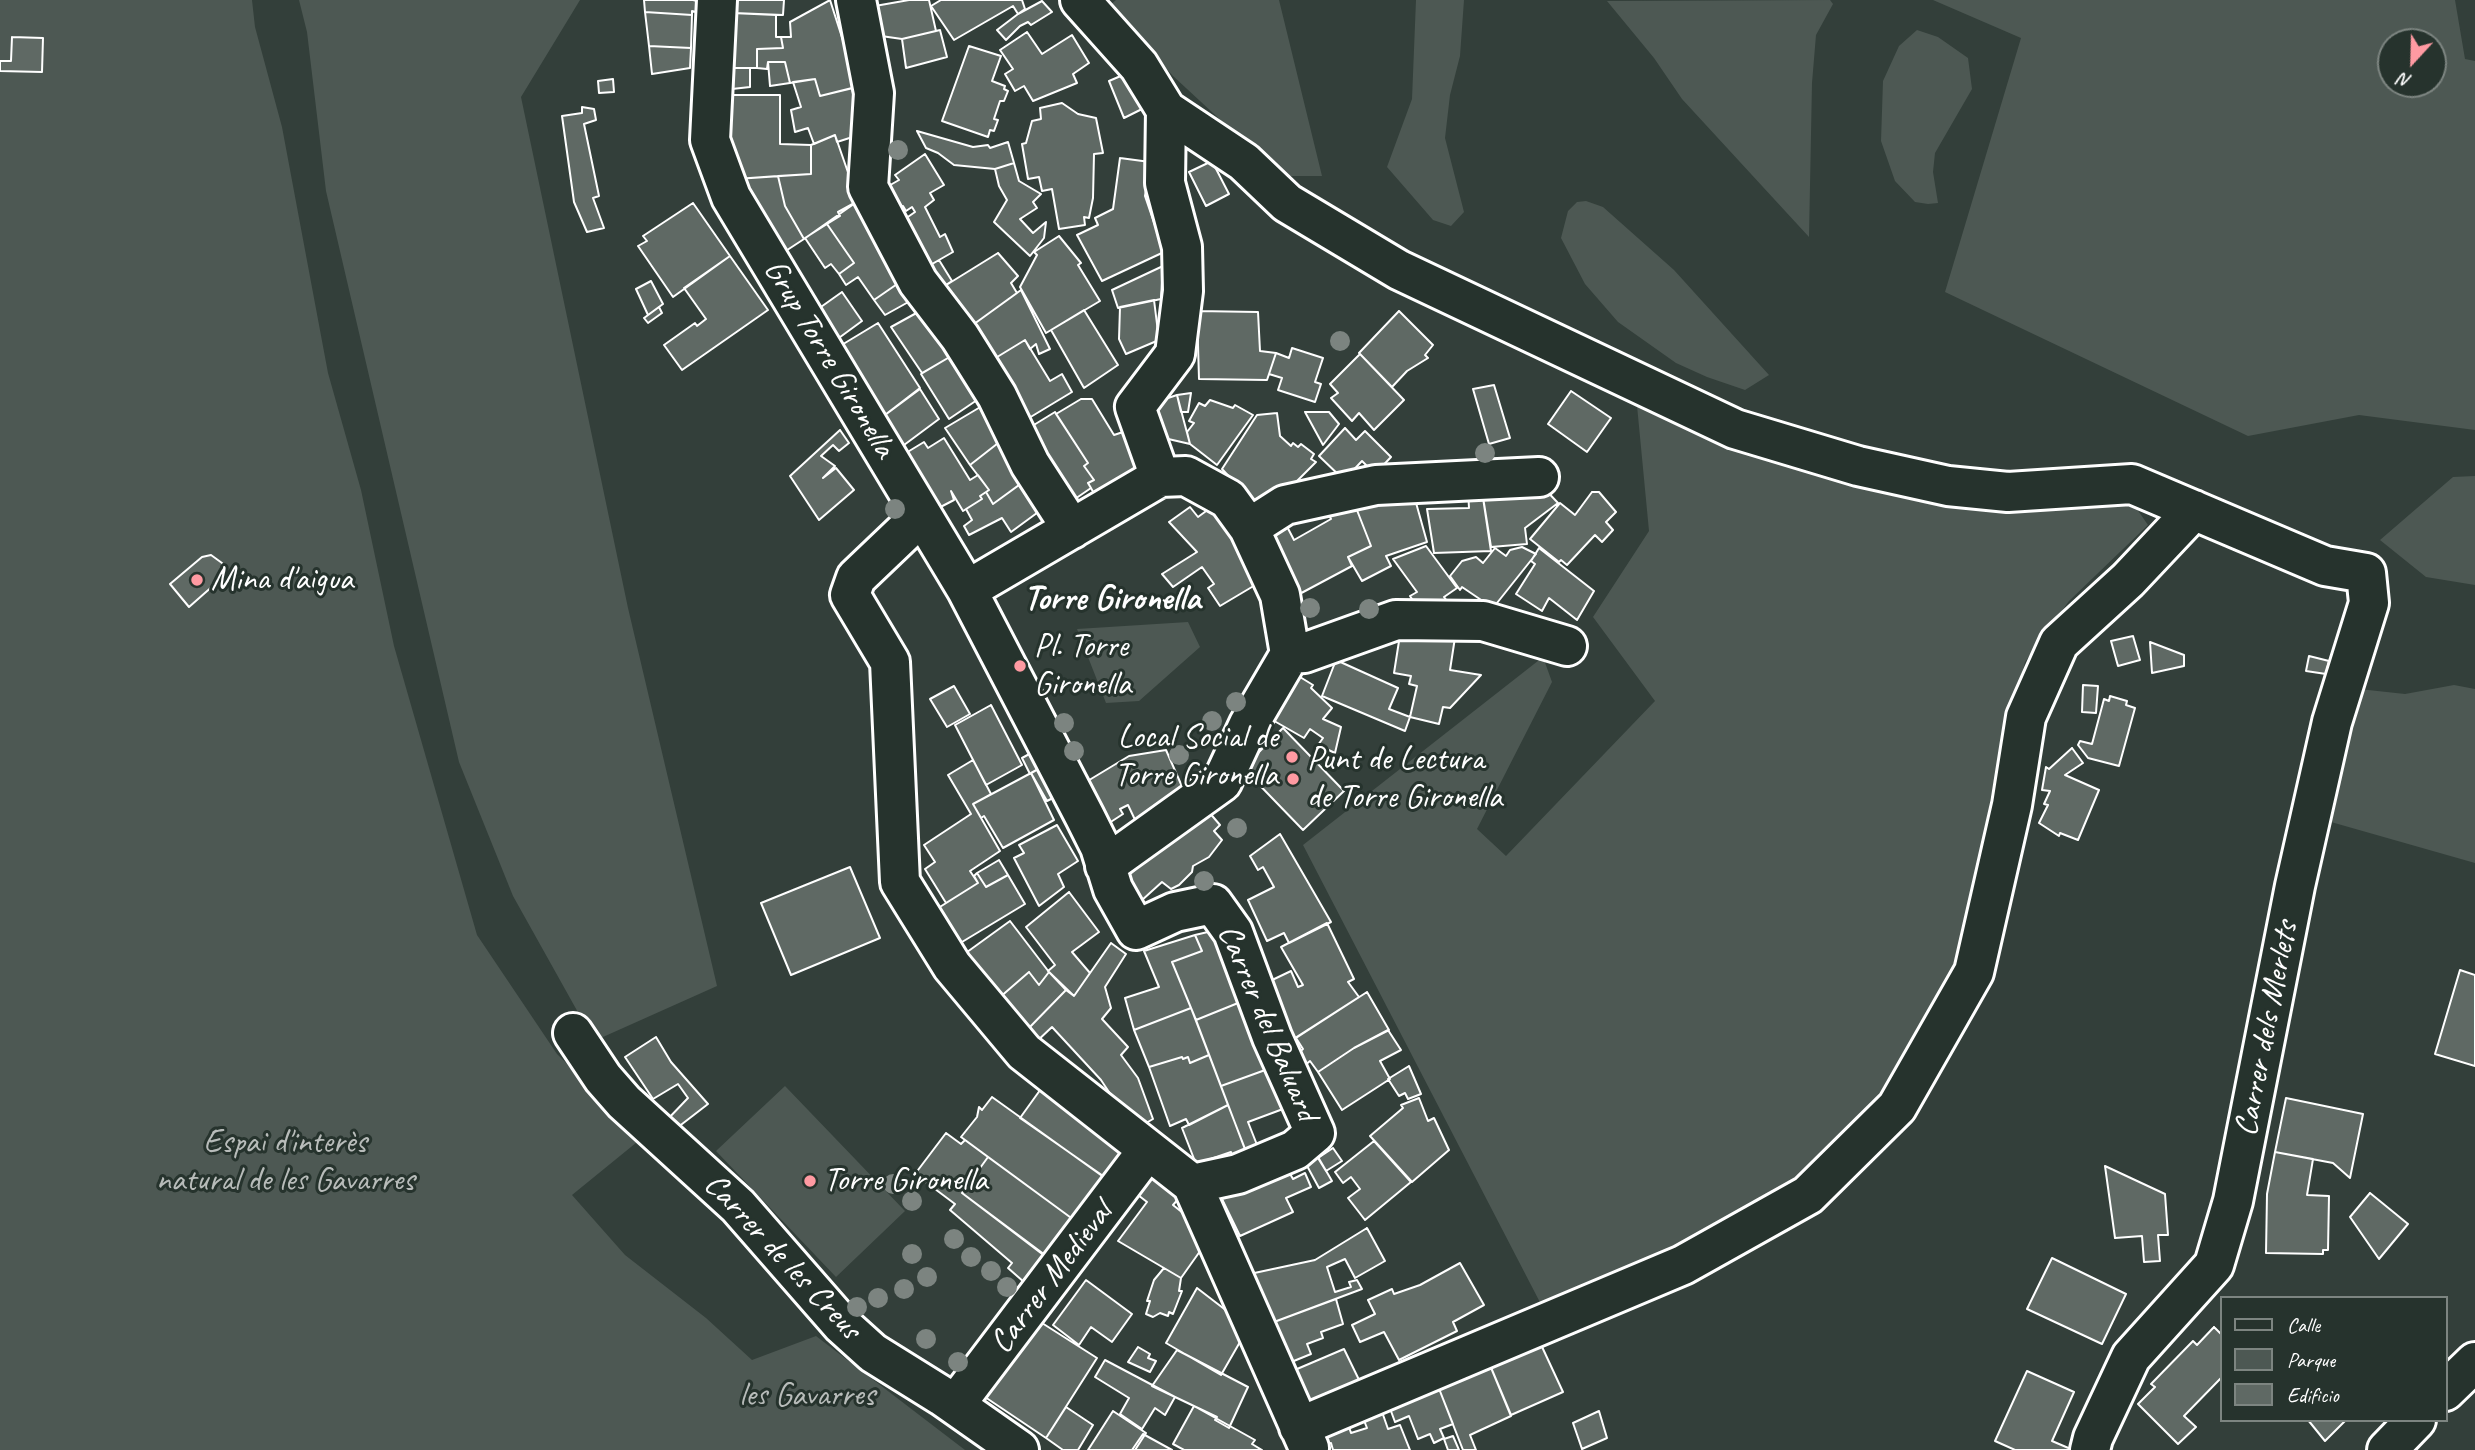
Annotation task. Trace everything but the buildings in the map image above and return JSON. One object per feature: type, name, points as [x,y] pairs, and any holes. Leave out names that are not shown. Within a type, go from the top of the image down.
[{"type":"street","name":"Grup Torre Gironella","points":[[717,0],[710,140],[731,197],[967,590],[1085,817],[1113,889],[1136,930],[1175,912],[1213,904]]},
{"type":"street","points":[[856,0],[874,93],[868,187],[918,282],[960,337],[997,396],[1030,464],[1072,529]]},
{"type":"street","points":[[922,515],[856,578],[850,595],[890,662],[900,882],[952,965],[1024,1052],[1192,1184],[1304,1438],[1539,1324],[1684,1265],[1808,1195],[1896,1107],[1973,972],[2012,806],[2026,717],[2059,643],[2128,580],[2194,510],[2132,484],[2008,492],[1948,486],[1857,466],[1735,429],[1399,270],[1287,203],[1244,162],[1166,110],[1139,66],[1080,0]]},
{"type":"street","points":[[1160,477],[1135,407],[1175,354],[1183,291],[1182,247],[1165,183],[1166,110]]},
{"type":"street","points":[[967,590],[1160,477],[1186,476],[1228,499],[1250,528],[1280,595],[1290,654],[1249,724],[1222,782],[1105,866]]},
{"type":"street","points":[[1250,528],[1286,505],[1376,485],[1539,477]]},
{"type":"street","name":"Carrer dels Merlets","points":[[2091,1450],[2092,1438],[2131,1357],[2214,1265],[2233,1201],[2295,886],[2332,722],[2370,603],[2366,573],[2325,566],[2194,510]]},
{"type":"street","points":[[1290,654],[1304,653],[1396,620],[1483,621],[1567,646]]},
{"type":"street","name":"Carrer del Baluard","points":[[1192,1184],[1238,1174],[1295,1150],[1315,1133],[1272,1037],[1233,932],[1213,904]]},
{"type":"street","name":"Carrer de les Creus","points":[[573,1032],[610,1086],[738,1206],[842,1325],[873,1353],[1019,1450]]},
{"type":"street","name":"Carrer Medieval","points":[[955,1405],[1147,1151]]},
{"type":"street","points":[[2447,1389],[2475,1362]]},
{"type":"street","points":[[2387,1450],[2414,1422]]},
{"type":"green space","name":"Espai d'interès natural de les Gavarres","points":[[0,0],[252,0],[255,27],[282,127],[328,373],[361,490],[394,646],[477,935],[557,1054],[642,1138],[572,1195],[625,1255],[706,1318],[752,1360],[816,1336],[965,1450],[0,1450]]},
{"type":"green space","points":[[299,0],[580,0],[521,97],[628,608],[717,986],[594,1041],[513,896],[459,762],[326,191],[307,32]]},
{"type":"green space","points":[[1116,0],[1279,0],[1322,176],[1281,176],[1173,76],[1109,6]]},
{"type":"green space","points":[[1416,0],[1464,0],[1460,56],[1450,95],[1445,138],[1464,212],[1451,226],[1433,220],[1387,167],[1412,99]]},
{"type":"green space","points":[[1830,0],[1833,4],[1816,35],[1812,83],[1809,237],[1682,99],[1654,58],[1607,1]]},
{"type":"green space","points":[[1933,0],[2455,0],[2465,59],[2475,61],[2475,430],[2359,415],[2248,436],[1945,292],[2021,38]]},
{"type":"green space","points":[[1917,30],[1938,37],[1968,58],[1972,89],[1935,153],[1933,172],[1938,203],[1928,204],[1915,202],[1895,181],[1881,141],[1883,81],[1899,46]]},
{"type":"green space","points":[[1586,201],[1603,207],[1674,270],[1769,375],[1745,390],[1707,377],[1676,363],[1618,322],[1585,284],[1561,238],[1568,211],[1577,202]]},
{"type":"green space","points":[[1636,395],[1815,467],[2130,499],[2148,525],[2069,601],[2025,662],[1993,785],[1960,966],[1936,1014],[1870,1111],[1805,1176],[1663,1262],[1545,1312],[1303,845],[1543,657],[1552,682],[1477,829],[1506,856],[1655,701],[1593,617],[1649,531]]},
{"type":"green space","points":[[2475,476],[2475,585],[2426,577],[2380,540],[2453,477]]},
{"type":"green space","points":[[1188,622],[1200,647],[1139,701],[1106,703],[1077,629]]},
{"type":"green space","points":[[2454,685],[2475,689],[2475,863],[2331,822],[2359,689],[2405,694]]},
{"type":"green space","name":"Torre Gironella","points":[[785,1086],[905,1211],[836,1277],[716,1151]]},
{"type":"place","name":"Mina d'aigua","points":[[197,580]]},
{"type":"place","name":"Pl. Torre Gironella","points":[[1020,666]]},
{"type":"place","name":"Local Social de Torre Gironella","points":[[1292,757]]},
{"type":"place","name":"Punt de Lectura de Torre Gironella","points":[[1293,779]]},
{"type":"place","name":"Torre Gironella","points":[[810,1181]]},
{"type":"district","name":"Torre Gironella","points":[[1112,600]]},
{"type":"park label","name":"les Gavarres","points":[[807,1396]]}]
